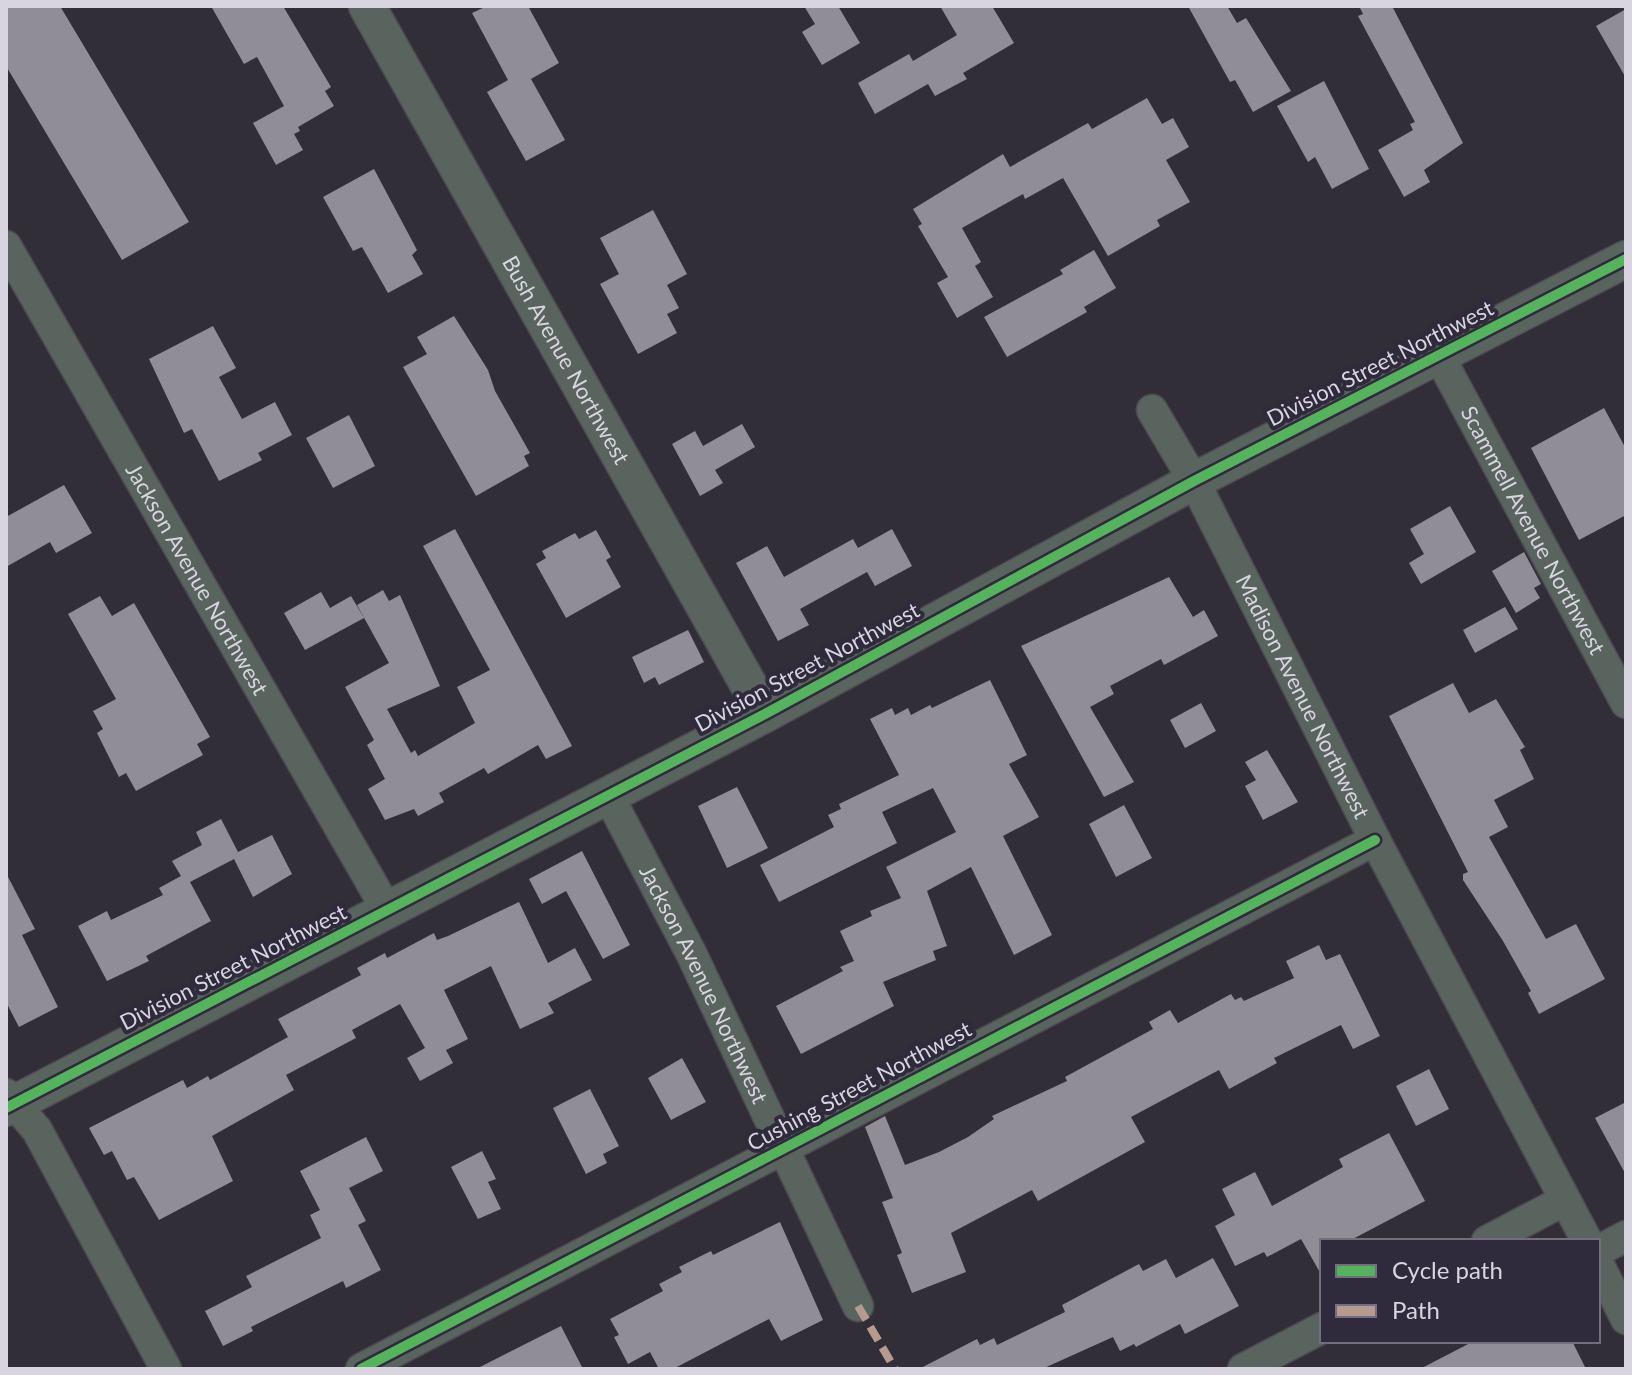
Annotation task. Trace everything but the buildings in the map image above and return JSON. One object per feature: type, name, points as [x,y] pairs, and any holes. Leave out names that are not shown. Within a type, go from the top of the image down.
[{"type":"street","name":"Bush Avenue Northwest","points":[[367,6],[765,714]]},
{"type":"street","name":"Jackson Avenue Northwest","points":[[6,246],[387,910]]},
{"type":"street","name":"Division Street Northwest","points":[[9,1102],[765,714],[1194,481],[1626,259]]},
{"type":"street","name":"Scammell Avenue Northwest","points":[[1439,356],[1626,703]]},
{"type":"street","name":"Madison Avenue Northwest","points":[[1152,410],[1194,481],[1375,840],[1586,1239]]},
{"type":"street","name":"Jackson Avenue Northwest","points":[[608,795],[691,953],[858,1306]]},
{"type":"street","name":"Cushing Street Northwest","points":[[361,1369],[1375,840]]},
{"type":"street","points":[[9,1102],[37,1130],[166,1369]]},
{"type":"street","points":[[1491,1239],[1565,1200]]},
{"type":"street","points":[[1600,1250],[1626,1236]]},
{"type":"street","points":[[1600,1267],[1626,1319]]},
{"type":"street","points":[[1243,1369],[1320,1329]]},
{"type":"marked path","points":[[858,1306],[895,1369]]},
{"type":"cycle path","points":[[6,1108],[765,714],[1194,481],[1626,259]]},
{"type":"cycle path","points":[[361,1369],[1375,840]]}]
